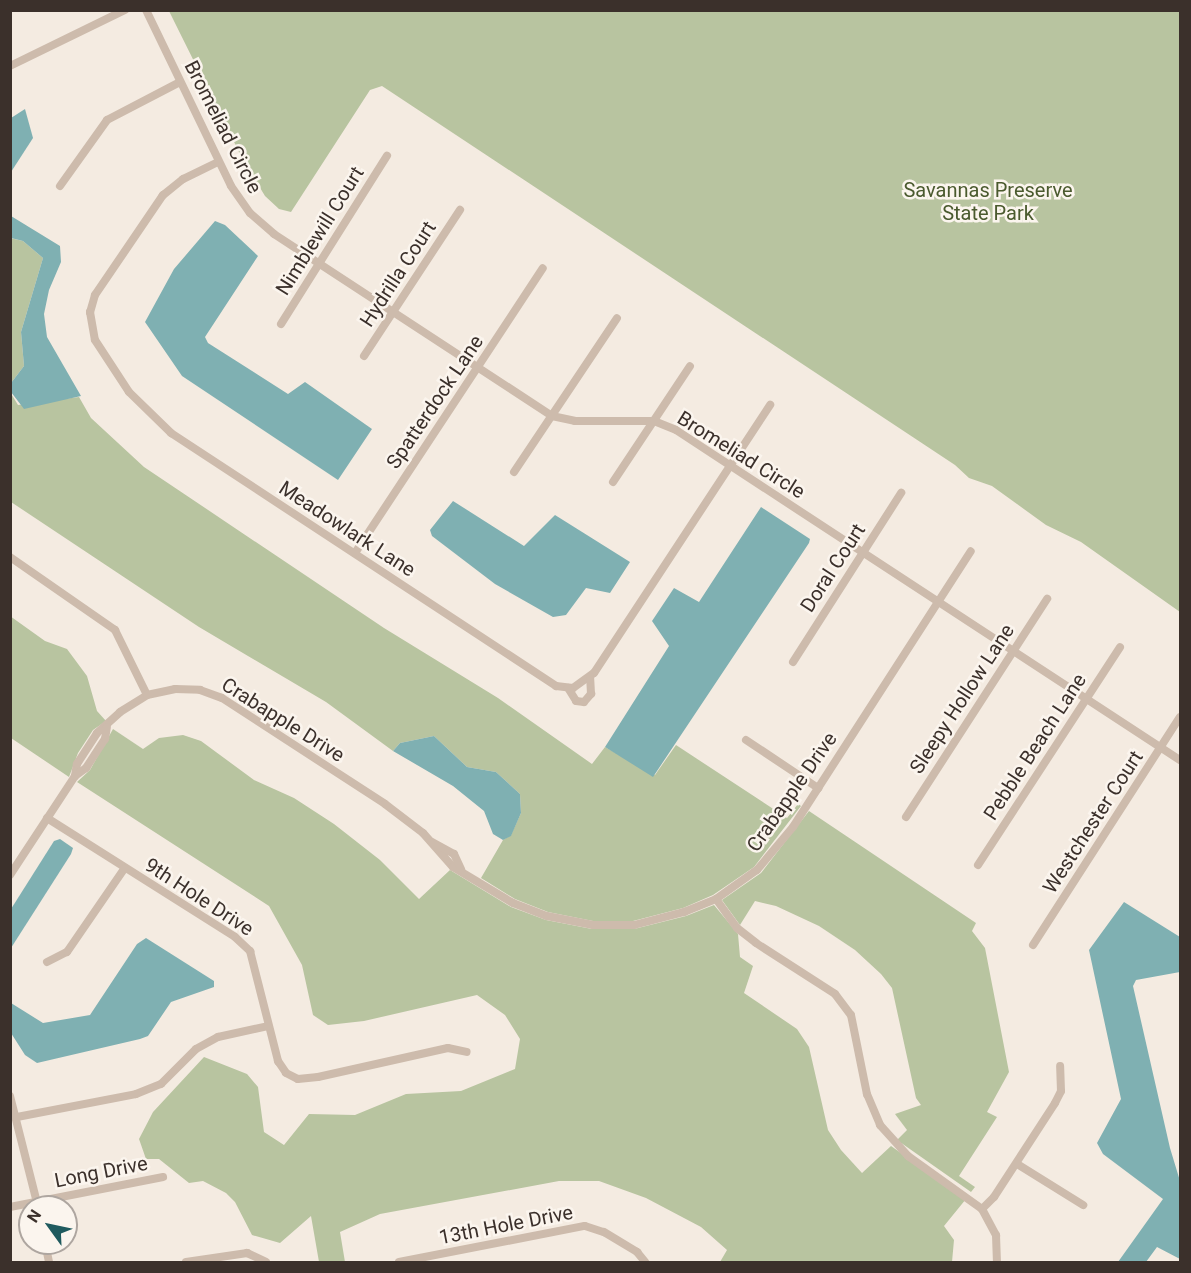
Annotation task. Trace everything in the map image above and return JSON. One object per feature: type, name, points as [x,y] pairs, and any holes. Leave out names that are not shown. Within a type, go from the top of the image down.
[{"type":"street","points":[[11,67],[125,10]]},
{"type":"street","name":"Bromeliad Circle","points":[[146,10],[218,162],[250,213],[318,265],[552,416],[575,421],[654,421],[730,465],[1180,760]]},
{"type":"street","points":[[60,186],[107,120],[180,82]]},
{"type":"street","name":"Nimblewill Court","points":[[281,324],[387,156]]},
{"type":"street","name":"Meadowlark Lane","points":[[218,162],[183,180],[151,208],[98,288],[90,312],[92,332],[129,392],[159,425],[545,681],[568,688],[576,701],[584,702],[591,694],[590,677]]},
{"type":"street","name":"Hydrilla Court","points":[[364,356],[460,210]]},
{"type":"street","name":"Spatterdock Lane","points":[[355,553],[543,268]]},
{"type":"street","points":[[514,472],[616,318]]},
{"type":"street","points":[[613,482],[690,366]]},
{"type":"street","points":[[568,688],[590,677],[770,405]]},
{"type":"street","name":"Doral Court","points":[[793,662],[901,493]]},
{"type":"street","name":"Crabapple Drive","points":[[10,875],[75,776],[99,748],[107,727],[120,712],[147,695],[175,689],[200,690],[222,698],[385,804],[432,842],[453,867],[461,869],[513,903],[547,916],[593,925],[634,925],[684,912],[716,899],[757,870],[818,788],[971,551]]},
{"type":"street","points":[[10,556],[115,630],[147,695]]},
{"type":"street","name":"Sleepy Hollow Lane","points":[[906,817],[1047,599]]},
{"type":"street","name":"Pebble Beach Lane","points":[[978,865],[1120,647]]},
{"type":"street","name":"Westchester Court","points":[[1033,945],[1180,717]]},
{"type":"street","points":[[746,740],[818,788]]},
{"type":"street","name":"9th Hole Drive","points":[[47,818],[235,937],[250,951],[278,1061],[286,1073],[298,1079],[448,1048],[467,1052]]},
{"type":"street","points":[[47,962],[67,952],[124,868]]},
{"type":"street","points":[[716,899],[737,928],[756,944],[835,994],[851,1014],[867,1094],[880,1125],[908,1156],[982,1209],[996,1235],[997,1263]]},
{"type":"street","points":[[17,1117],[135,1094],[161,1084],[196,1049],[218,1037],[268,1026]]},
{"type":"street","points":[[982,1209],[1017,1164],[1059,1097],[1060,1066]]},
{"type":"street","points":[[10,1096],[35,1195]]},
{"type":"street","points":[[1017,1164],[1083,1205]]},
{"type":"street","name":"Long Drive","points":[[78,1195],[163,1176]]},
{"type":"street","name":"13th Hole Drive","points":[[399,1263],[585,1226],[604,1232],[637,1252],[645,1263]]},
{"type":"street","points":[[186,1263],[247,1253],[266,1263]]},
{"type":"green space","name":"Savannas Preserve State Park","points":[[169,11],[1180,11],[1180,612],[1081,542],[1046,525],[992,486],[969,478],[955,465],[382,86],[370,90],[291,212],[279,209],[265,196],[241,156]]},
{"type":"green space","points":[[10,238],[23,241],[43,258],[21,332],[24,366],[11,383]]},
{"type":"green space","points":[[10,392],[18,405],[79,397],[91,418],[144,467],[384,628],[498,698],[592,764],[605,747],[655,775],[676,745],[787,818],[798,804],[801,806],[754,867],[713,895],[683,908],[633,921],[593,921],[548,912],[515,899],[481,878],[503,840],[511,835],[521,813],[520,794],[496,772],[467,767],[434,736],[400,743],[393,751],[326,702],[199,627],[11,502]]},
{"type":"green space","points":[[10,616],[45,641],[67,649],[87,676],[97,711],[106,721],[93,730],[78,753],[69,777],[11,738]]},
{"type":"green space","points":[[113,729],[143,749],[159,738],[183,735],[201,741],[254,780],[294,798],[334,824],[380,860],[419,899],[450,870],[511,907],[546,920],[592,929],[634,929],[686,916],[714,905],[738,934],[740,957],[753,966],[744,993],[797,1029],[809,1047],[828,1130],[841,1150],[862,1173],[891,1146],[966,1199],[944,1226],[954,1240],[952,1262],[720,1262],[727,1250],[701,1227],[646,1198],[599,1181],[559,1181],[380,1214],[340,1232],[345,1262],[319,1262],[311,1216],[280,1243],[252,1235],[235,1202],[226,1193],[203,1181],[189,1183],[159,1159],[146,1159],[139,1139],[153,1112],[204,1057],[247,1074],[258,1087],[264,1132],[284,1145],[309,1114],[355,1115],[406,1094],[461,1091],[515,1069],[520,1039],[505,1015],[477,995],[364,1021],[328,1025],[313,1015],[302,965],[269,906],[77,782],[90,770]]},
{"type":"green space","points":[[809,811],[976,923],[972,931],[985,948],[1009,1072],[987,1112],[997,1117],[959,1176],[975,1187],[971,1192],[897,1140],[907,1130],[895,1114],[921,1105],[916,1098],[892,988],[881,974],[855,950],[819,926],[776,906],[755,901],[740,925],[722,900],[761,873]]},
{"type":"water","points":[[25,109],[33,138],[11,172],[11,118]]},
{"type":"water","points":[[11,216],[60,246],[61,262],[49,290],[44,314],[47,337],[81,396],[24,409],[11,392],[11,383],[24,366],[21,332],[43,258],[23,241],[11,238]]},
{"type":"water","points":[[215,221],[225,225],[258,256],[205,337],[208,343],[288,394],[305,382],[372,429],[338,480],[182,376],[145,322],[174,269]]},
{"type":"water","points":[[453,501],[524,546],[555,515],[630,562],[610,593],[586,588],[566,615],[553,617],[495,584],[432,536],[430,530]]},
{"type":"water","points":[[761,507],[810,539],[809,543],[653,777],[605,747],[669,646],[652,621],[674,588],[699,602]]},
{"type":"water","points":[[434,736],[467,767],[496,772],[520,794],[521,813],[511,836],[503,840],[493,834],[484,811],[453,786],[393,751],[400,743]]},
{"type":"water","points":[[60,839],[73,848],[71,854],[11,948],[11,909],[54,841]]},
{"type":"water","points":[[1124,902],[1180,937],[1180,972],[1136,980],[1133,986],[1170,1148],[1180,1181],[1180,1259],[1157,1247],[1146,1262],[1118,1262],[1163,1199],[1103,1154],[1097,1143],[1121,1099],[1089,950]]},
{"type":"water","points":[[146,938],[214,981],[214,987],[171,1002],[148,1036],[140,1039],[37,1063],[25,1055],[11,1033],[11,1003],[43,1023],[90,1015],[137,944]]}]
